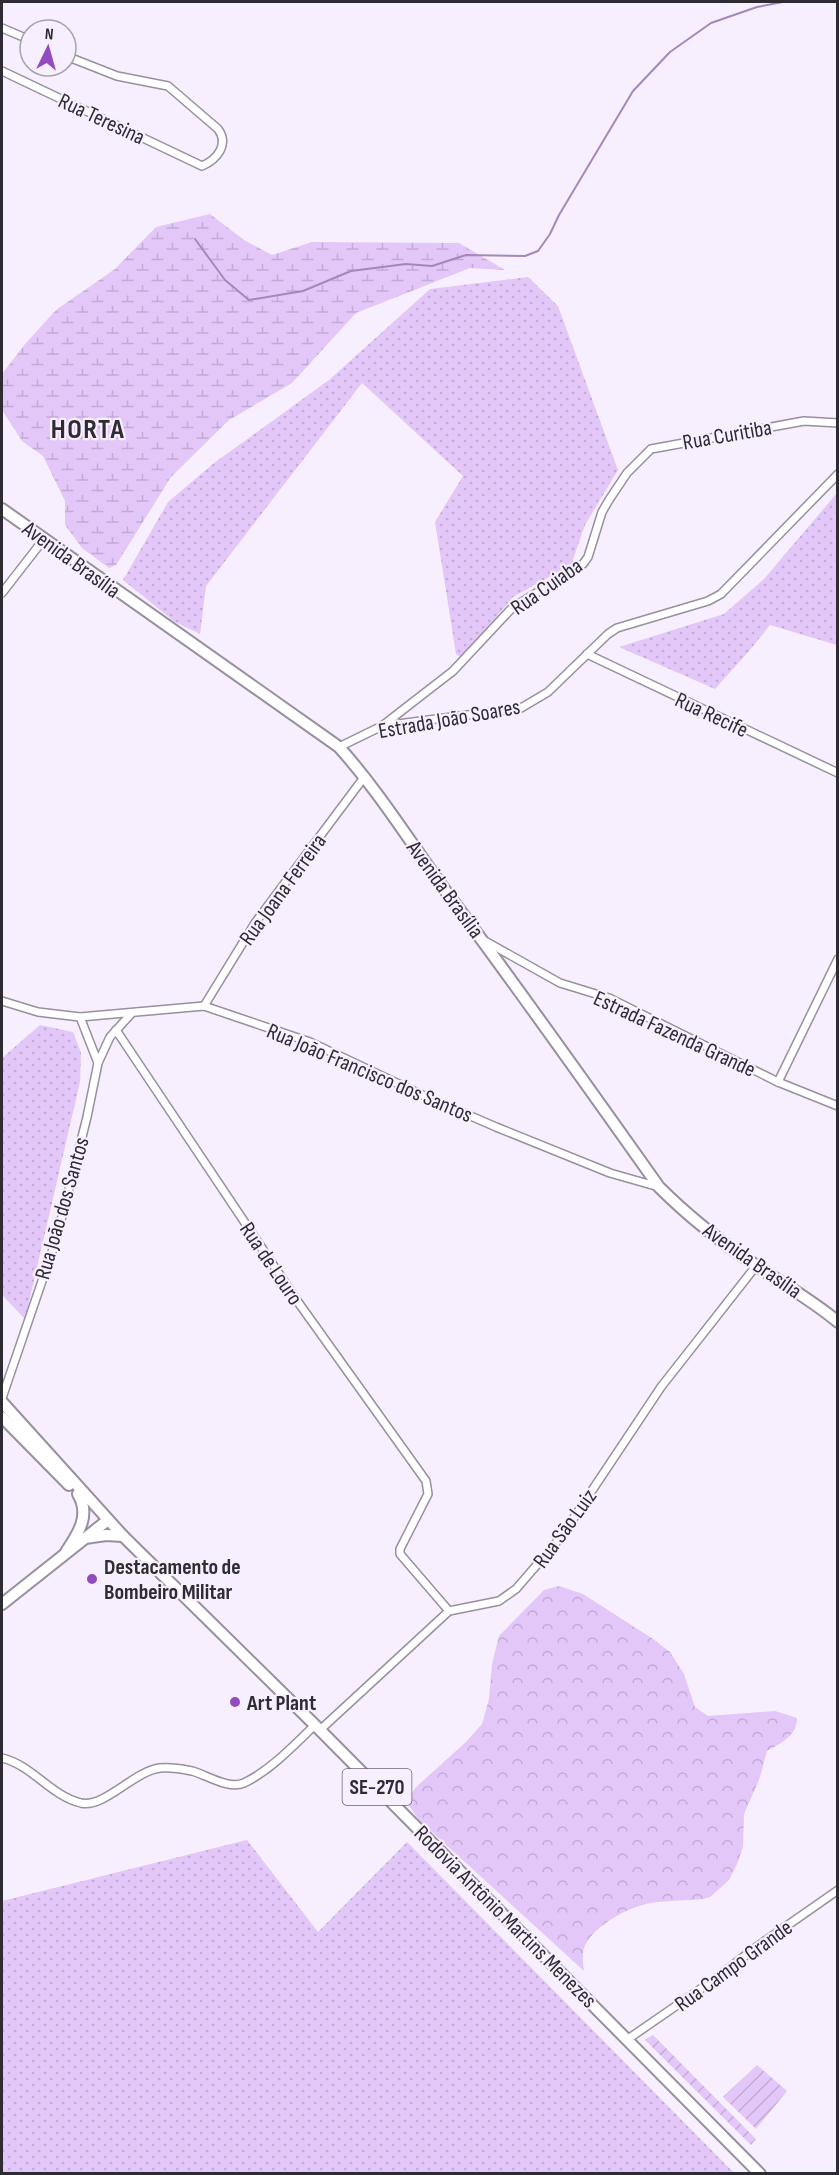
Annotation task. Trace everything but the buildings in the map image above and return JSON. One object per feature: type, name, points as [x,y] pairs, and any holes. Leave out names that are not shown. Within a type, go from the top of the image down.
[{"type":"main road","name":"Avenida Brasília","points":[[2,509],[339,747],[365,776],[659,1187],[688,1214],[756,1266],[817,1304],[837,1322]]},
{"type":"main road","name":"Rodovia Antônio Martins Menezes","points":[[2,1400],[123,1536],[318,1727],[760,2174]]},
{"type":"main road","name":"Rodovia Antônio Martins Menezes","points":[[2,1417],[78,1494],[97,1508]]},
{"type":"main road","points":[[66,1552],[80,1533],[82,1525],[84,1511],[78,1494]]},
{"type":"main road","points":[[2,1604],[108,1520]]},
{"type":"main road","points":[[85,1538],[106,1535],[123,1536]]},
{"type":"street","points":[[2,28],[18,35]]},
{"type":"street","name":"Rua Teresina","points":[[2,71],[202,166],[220,150],[223,137],[212,123],[171,87],[151,81],[117,76],[78,61]]},
{"type":"street","name":"Rua Curitiba","points":[[627,473],[653,448],[804,421],[837,423]]},
{"type":"street","name":"Rua Cuiaba","points":[[382,726],[453,672],[512,608],[583,564],[588,557],[602,512],[627,473]]},
{"type":"street","name":"Estrada João Soares","points":[[339,747],[382,726],[521,708],[548,692],[617,628],[708,601],[722,594],[837,474]]},
{"type":"street","points":[[2,593],[44,539]]},
{"type":"street","name":"Rua Recife","points":[[587,654],[837,773]]},
{"type":"street","name":"Rua Joana Ferreira","points":[[204,1006],[255,923],[365,776]]},
{"type":"street","name":"Estrada Fazenda Grande","points":[[483,940],[555,981],[609,998],[778,1082],[837,1106]]},
{"type":"street","points":[[778,1082],[837,959]]},
{"type":"street","name":"Rua João Francisco dos Santos","points":[[2,1001],[38,1012],[80,1017],[204,1006],[310,1042],[496,1127],[610,1173],[659,1187]]},
{"type":"street","name":"Rua João dos Santos","points":[[2,1400],[56,1240],[98,1063],[106,1043],[131,1014]]},
{"type":"street","points":[[80,1017],[98,1063]]},
{"type":"street","name":"Rua de Louro","points":[[116,1030],[298,1302],[426,1481],[428,1494],[400,1549],[402,1558],[449,1611]]},
{"type":"street","name":"Rua São Luiz","points":[[449,1611],[499,1601],[516,1589],[566,1531],[661,1387],[756,1266]]},
{"type":"street","points":[[2,1758],[18,1764],[72,1799],[88,1803],[158,1768],[192,1772],[231,1785],[243,1784],[279,1759],[318,1727],[449,1611]]},
{"type":"street","name":"Rua Campo Grande","points":[[628,2039],[837,1890]]},
{"type":"green space","points":[[210,214],[244,240],[272,255],[312,242],[459,243],[505,270],[470,268],[356,313],[292,383],[229,420],[171,477],[116,565],[109,568],[82,548],[65,525],[65,501],[43,456],[22,441],[2,410],[2,374],[56,310],[115,269],[156,227]]},
{"type":"green space","points":[[528,277],[558,306],[618,470],[585,525],[571,565],[513,597],[462,658],[456,654],[435,522],[463,476],[362,383],[206,586],[200,634],[175,622],[123,580],[168,502],[214,463],[329,380],[430,289]]},
{"type":"green space","points":[[837,493],[837,645],[770,625],[715,689],[619,647],[724,614],[764,579]]},
{"type":"green space","points":[[40,1025],[73,1032],[81,1053],[80,1082],[25,1319],[2,1295],[2,1058]]},
{"type":"green space","points":[[559,1586],[583,1594],[670,1652],[684,1674],[695,1707],[708,1716],[775,1711],[797,1718],[791,1734],[783,1742],[767,1751],[759,1780],[744,1814],[743,1847],[729,1880],[710,1897],[651,1903],[633,1908],[613,1918],[588,1940],[583,1951],[584,1971],[419,1820],[410,1807],[408,1799],[416,1787],[466,1742],[482,1724],[489,1699],[492,1664],[499,1636],[544,1590]]},
{"type":"green space","points":[[247,1840],[318,1932],[407,1842],[734,2173],[2,2173],[2,1901]]},
{"type":"green space","points":[[653,2035],[756,2139],[751,2145],[645,2040]]},
{"type":"green space","points":[[757,2065],[787,2091],[756,2129],[723,2097]]},
{"type":"waterway","points":[[195,239],[225,280],[249,300],[303,291],[351,271],[406,264],[432,266],[466,255],[525,256],[538,251],[633,91],[670,52],[711,23],[757,7],[783,2]]},
{"type":"place","name":"Destacamento de Bombeiro Militar","points":[[92,1579]]},
{"type":"place","name":"Art Plant","points":[[235,1702]]},
{"type":"district","name":"HORTA","points":[[88,428]]}]
